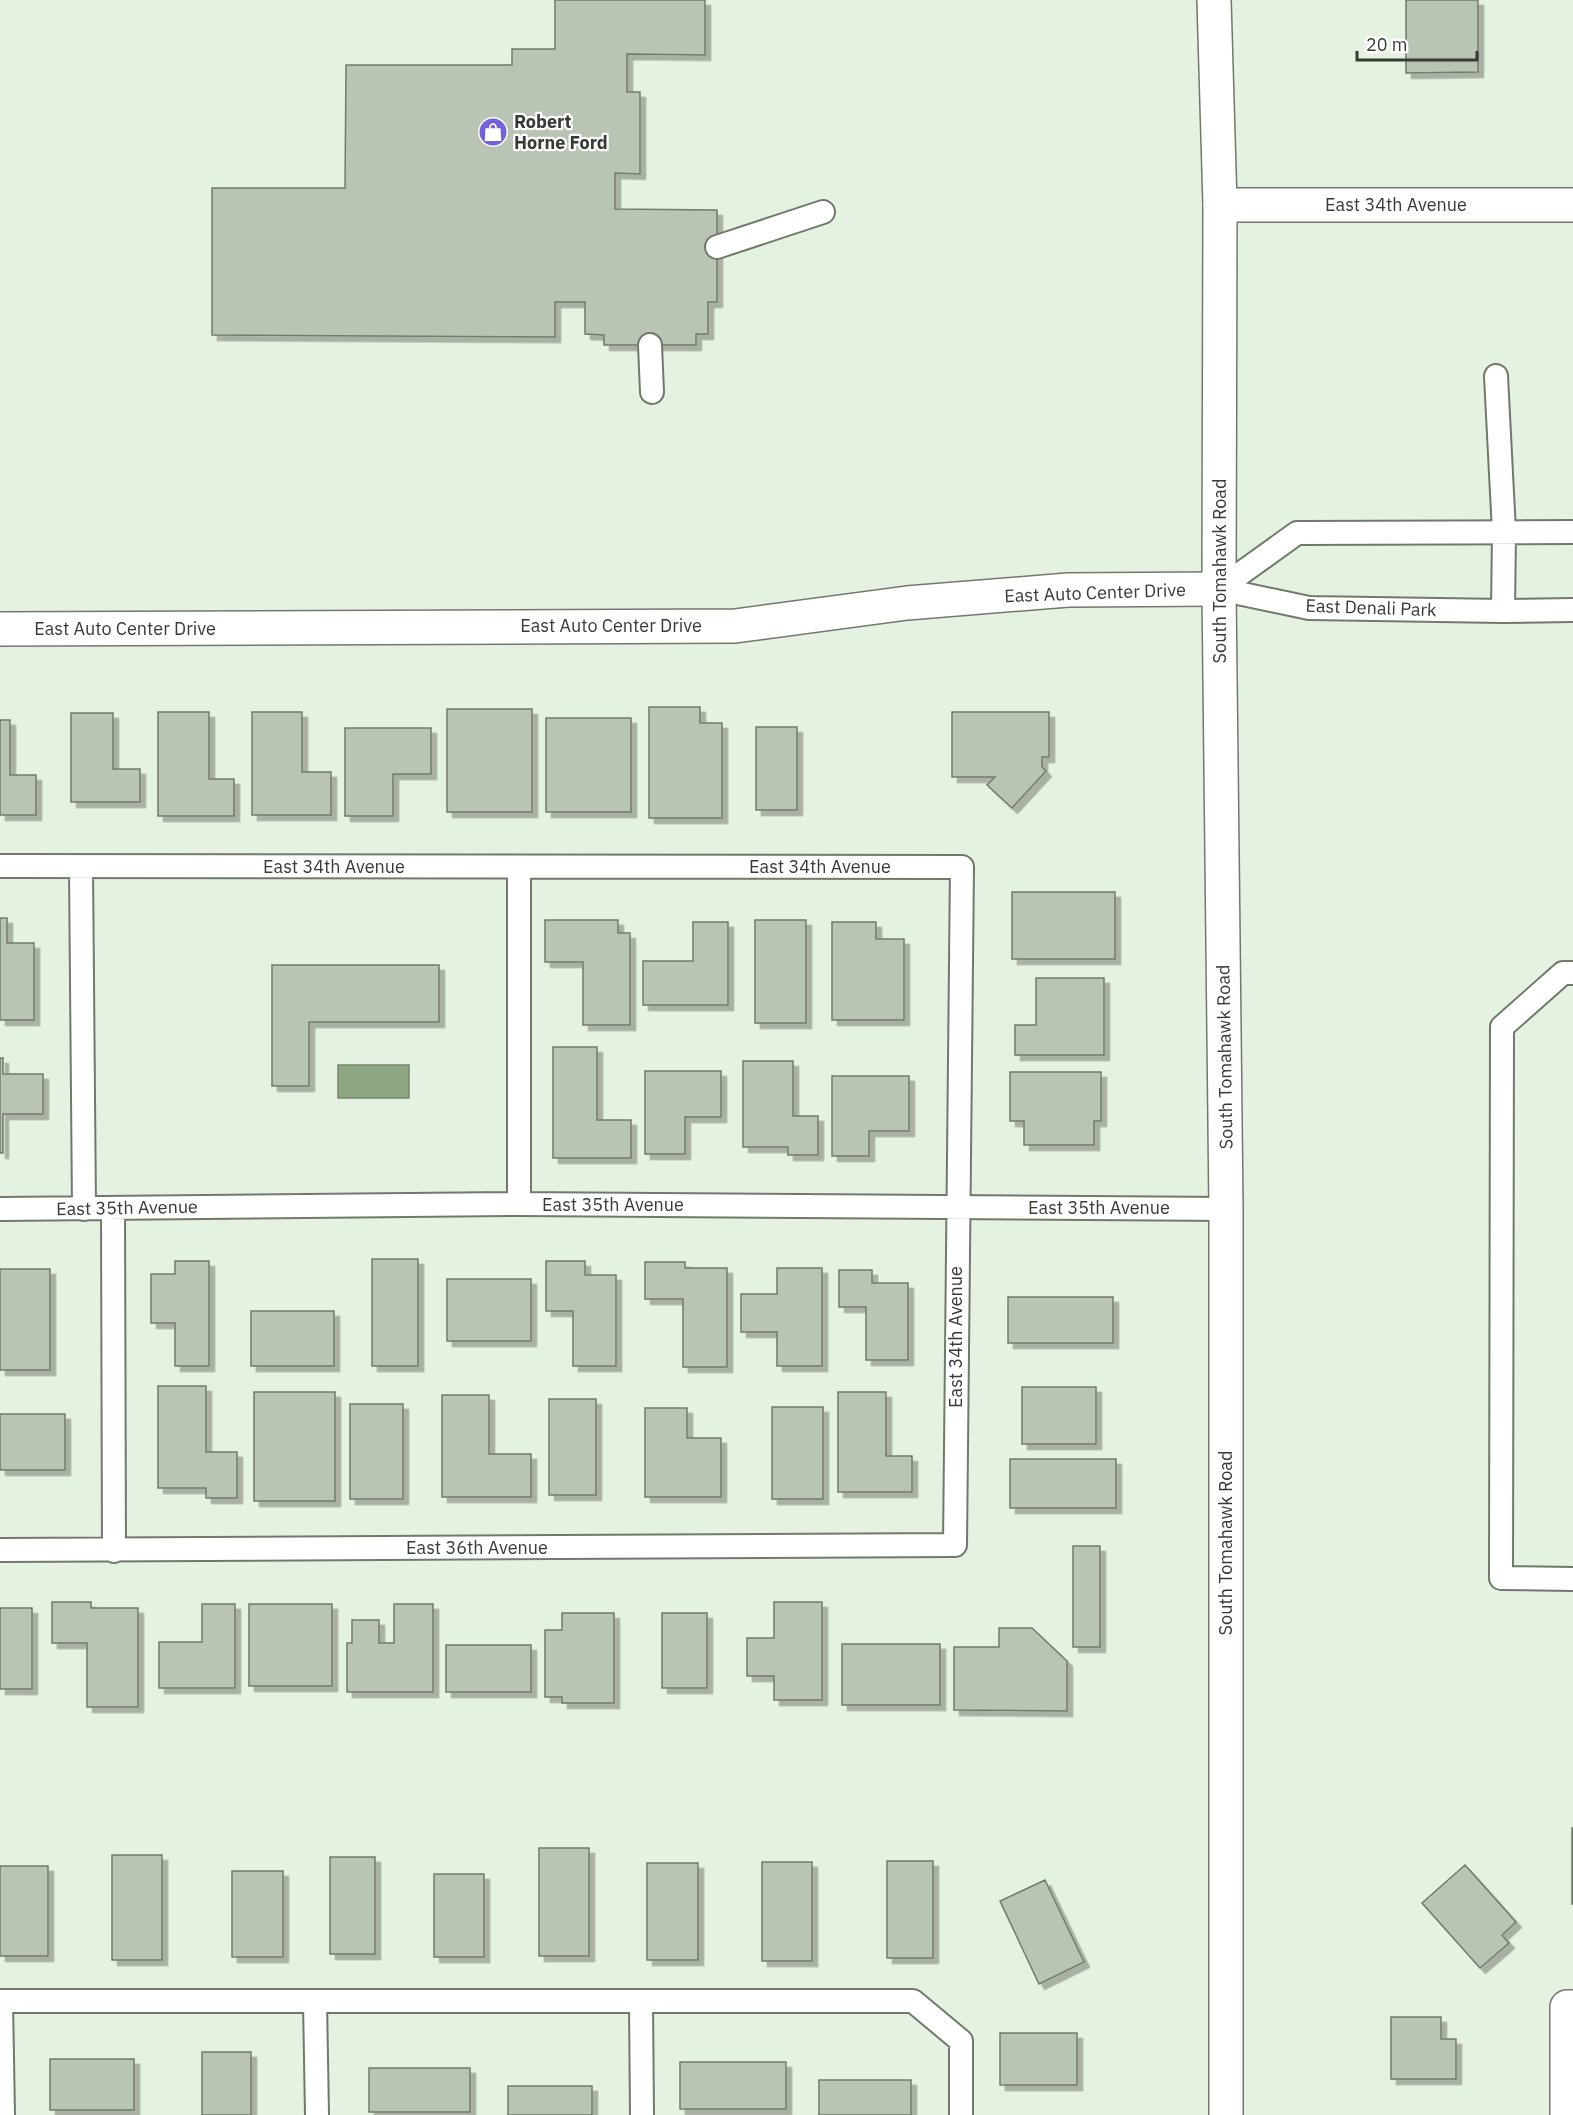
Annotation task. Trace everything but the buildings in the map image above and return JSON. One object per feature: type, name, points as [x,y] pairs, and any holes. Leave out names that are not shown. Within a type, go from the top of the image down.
[{"type":"main road","name":"South Tomahawk Road","points":[[1214,0],[1220,205],[1219,589],[1226,1209],[1226,2115]]},
{"type":"main road","name":"East 34th Avenue","points":[[1220,205],[1573,205]]},
{"type":"main road","name":"East Auto Center Drive","points":[[0,629],[735,626],[907,603],[1068,590],[1219,589]]},
{"type":"main road","points":[[1567,2115],[1570,2007]]},
{"type":"lane","points":[[717,247],[823,212]]},
{"type":"lane","points":[[650,345],[652,392]]},
{"type":"lane","points":[[1496,376],[1504,532],[1503,611]]},
{"type":"lane","points":[[1219,589],[1298,533],[1573,532]]},
{"type":"lane","name":"East Denali Park","points":[[1219,589],[1309,608],[1503,611],[1573,609]]},
{"type":"lane","name":"East 34th Avenue","points":[[0,866],[962,867],[955,1545]]},
{"type":"lane","points":[[81,867],[84,1209]]},
{"type":"lane","points":[[519,867],[519,1204]]},
{"type":"lane","points":[[1573,973],[1563,972],[1502,1027],[1501,1566],[1501,1578],[1573,1579]]},
{"type":"lane","name":"East 35th Avenue","points":[[0,1209],[519,1204],[1226,1209]]},
{"type":"lane","points":[[113,1208],[114,1551]]},
{"type":"lane","name":"East 36th Avenue","points":[[0,1550],[955,1545]]},
{"type":"lane","points":[[3,2115],[0,2001],[913,2001],[961,2040],[961,2115]]},
{"type":"lane","points":[[315,2001],[317,2115]]},
{"type":"lane","points":[[641,2001],[642,2115]]},
{"type":"shaded area","points":[[338,1065],[409,1065],[409,1098],[338,1098]]},
{"type":"place","name":"Robert Horne Ford","points":[[493,132]]}]
